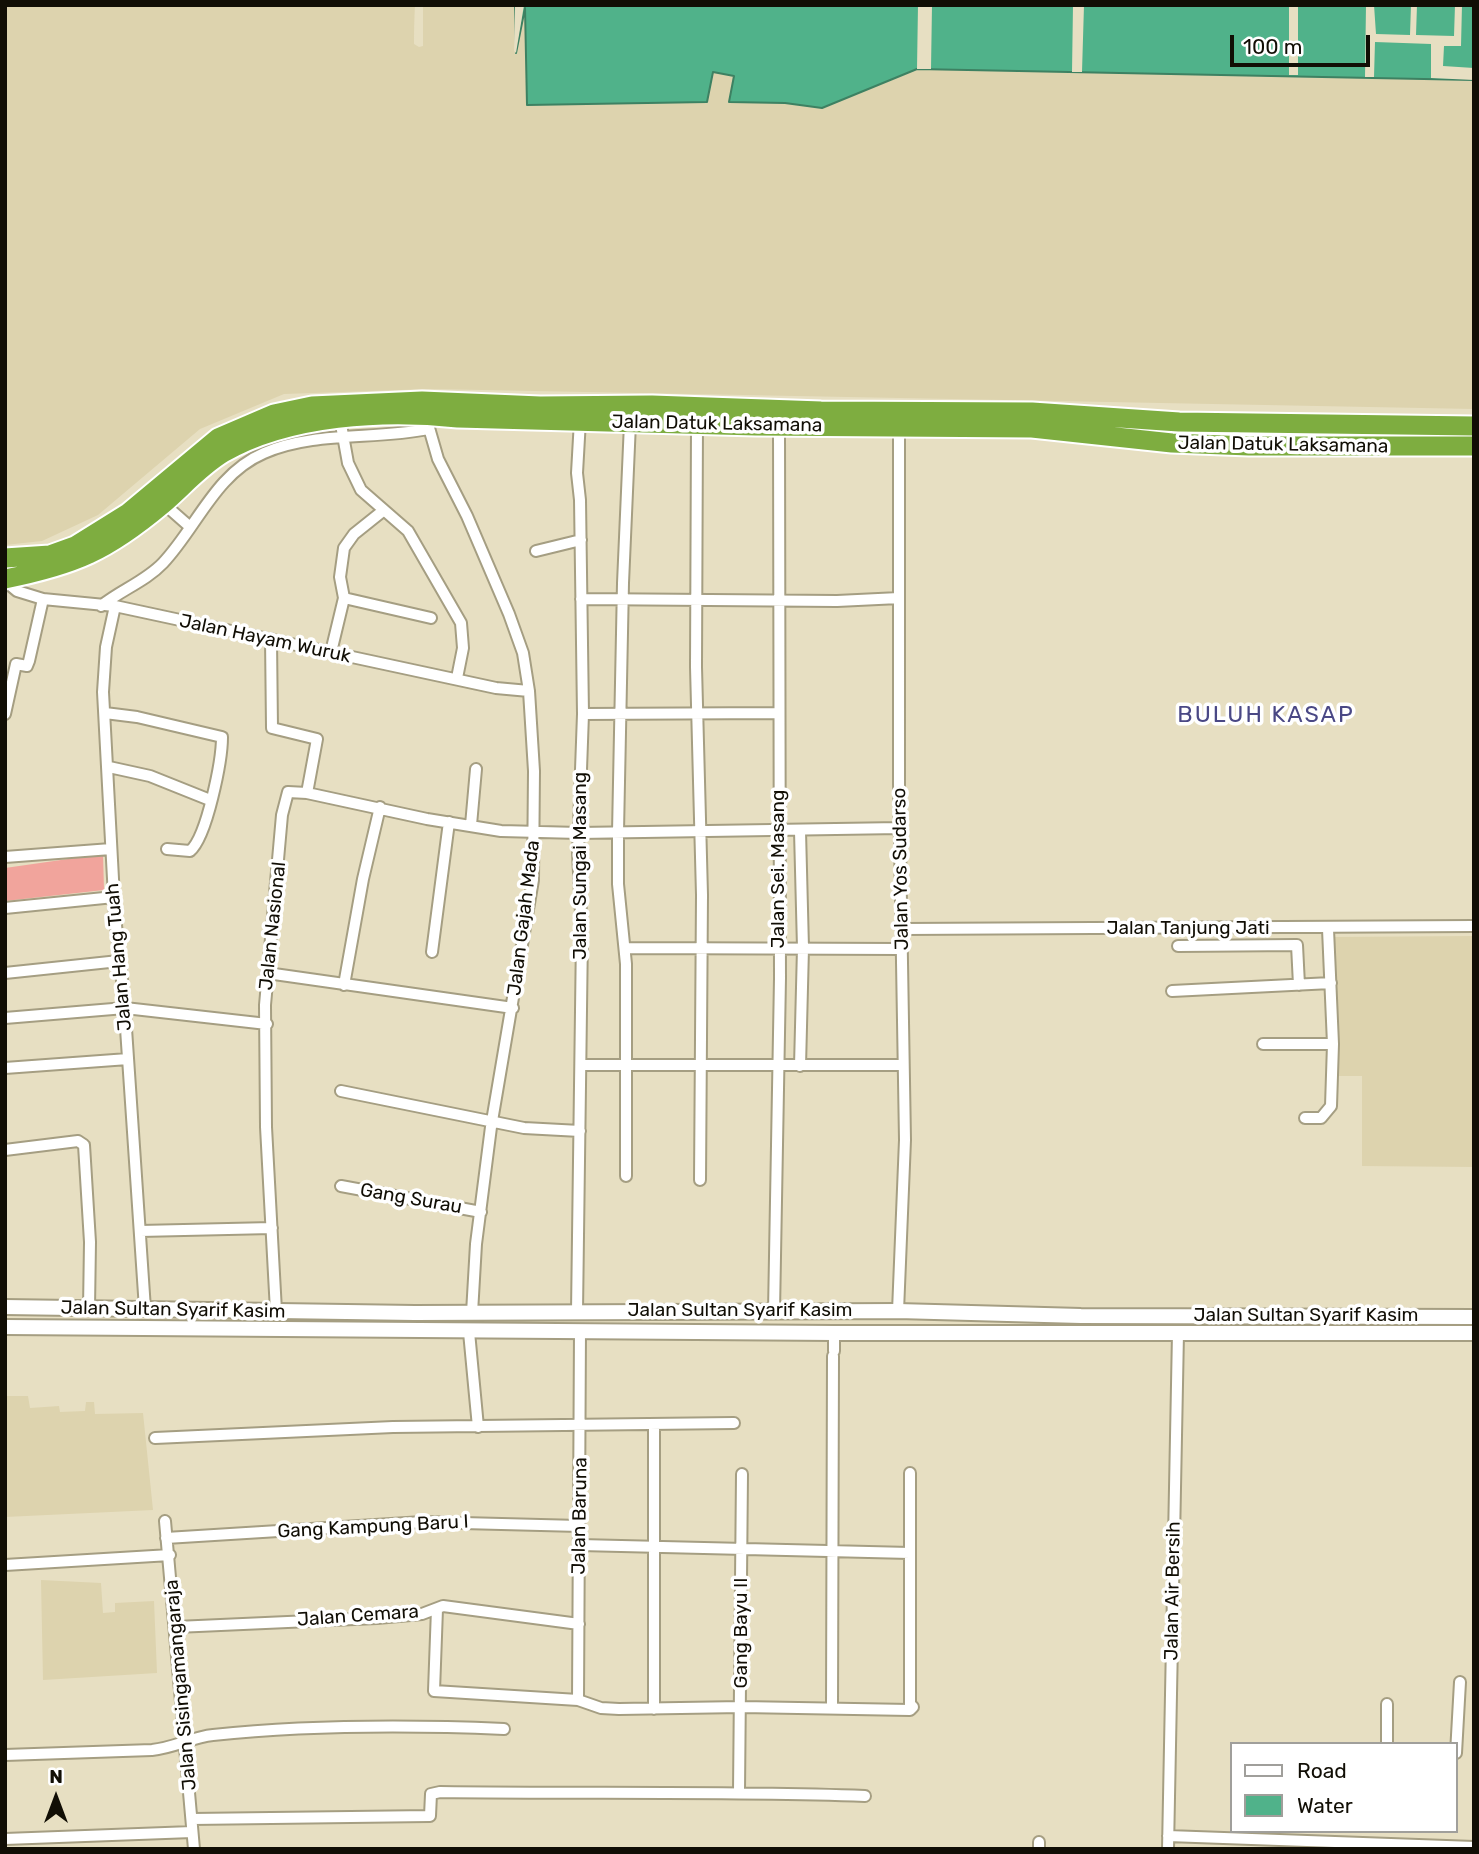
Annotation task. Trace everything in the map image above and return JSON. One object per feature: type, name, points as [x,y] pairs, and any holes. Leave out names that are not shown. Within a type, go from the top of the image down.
[{"type":"highway","name":"Jalan Datuk Laksamana","points":[[5,558],[50,555],[75,546],[104,531],[218,438],[249,422],[312,405],[370,410],[652,413],[821,411],[1032,420],[1474,426]]},
{"type":"highway","name":"Jalan Datuk Laksamana","points":[[5,580],[51,570],[89,557],[121,538],[199,470],[224,453],[269,432],[342,429],[370,410],[427,421],[458,418],[630,423],[652,413],[697,424],[900,428],[1032,420],[1193,444],[1474,446]]},
{"type":"street","name":"Jalan Sungai Masang","points":[[577,1312],[581,1065],[579,834],[583,714],[581,540],[577,473],[580,420]]},
{"type":"street","points":[[427,421],[342,429],[355,481],[361,490],[408,531],[461,623],[463,648],[457,678]]},
{"type":"street","name":"Jalan Gajah Mada","points":[[427,421],[438,459],[467,516],[509,614],[523,653],[529,691],[533,880],[492,1119],[472,1313]]},
{"type":"street","points":[[626,1175],[625,948],[618,884],[618,832],[630,423]]},
{"type":"street","points":[[697,424],[697,714],[702,832],[700,1180]]},
{"type":"street","name":"Jalan Sei. Masang","points":[[774,1312],[780,978],[779,426]]},
{"type":"street","name":"Jalan Yos Sudarso","points":[[898,1311],[905,1140],[900,828],[900,428]]},
{"type":"street","points":[[101,606],[162,564],[208,501],[246,463],[315,431]]},
{"type":"street","points":[[164,503],[189,526]]},
{"type":"street","points":[[331,652],[344,598],[340,577],[344,548],[354,534],[384,510]]},
{"type":"street","points":[[536,551],[581,540]]},
{"type":"street","name":"Jalan Hayam Wuruk","points":[[5,580],[17,591],[43,599],[116,606],[496,688],[529,691]]},
{"type":"street","points":[[344,598],[431,618]]},
{"type":"street","points":[[581,599],[780,601],[899,598]]},
{"type":"street","points":[[5,714],[16,664],[27,666],[29,661],[43,599]]},
{"type":"street","name":"Jalan Hang Tuah","points":[[116,606],[105,659],[105,713],[114,897],[125,1008],[145,1309]]},
{"type":"street","points":[[271,639],[272,728],[317,739],[307,793],[449,822],[534,832],[579,834],[900,828]]},
{"type":"street","points":[[105,713],[221,735],[222,748],[210,800],[193,849],[187,852],[167,849]]},
{"type":"street","points":[[583,714],[779,713]]},
{"type":"street","points":[[108,767],[150,776],[210,800]]},
{"type":"street","points":[[471,825],[477,768]]},
{"type":"street","name":"Jalan Nasional","points":[[276,1311],[266,1127],[267,974],[284,802],[288,792],[307,793]]},
{"type":"street","points":[[344,985],[363,878],[380,807]]},
{"type":"street","points":[[432,952],[449,822]]},
{"type":"street","points":[[800,831],[803,905],[800,1066]]},
{"type":"street","points":[[5,857],[111,849]]},
{"type":"street","points":[[5,908],[114,897]]},
{"type":"street","points":[[780,905],[803,905]]},
{"type":"street","name":"Jalan Tanjung Jati","points":[[903,929],[1328,929],[1474,926]]},
{"type":"street","points":[[1305,1118],[1321,1118],[1331,1106],[1333,1044],[1328,929]]},
{"type":"street","points":[[1178,946],[1297,945],[1299,985]]},
{"type":"street","points":[[625,948],[902,948]]},
{"type":"street","points":[[5,973],[119,961]]},
{"type":"street","points":[[267,974],[513,1008]]},
{"type":"street","points":[[780,978],[802,978]]},
{"type":"street","points":[[1172,991],[1331,983]]},
{"type":"street","points":[[5,1018],[125,1008],[267,1024]]},
{"type":"street","points":[[1263,1044],[1333,1044]]},
{"type":"street","points":[[5,1068],[128,1059]]},
{"type":"street","points":[[581,1065],[903,1065]]},
{"type":"street","points":[[341,1091],[492,1119],[524,1128],[580,1131]]},
{"type":"street","points":[[5,1150],[82,1142],[90,1242],[89,1308]]},
{"type":"street","name":"Gang Surau","points":[[341,1186],[481,1212]]},
{"type":"street","points":[[140,1231],[272,1228]]},
{"type":"street","name":"Jalan Sultan Syarif Kasim","points":[[5,1307],[472,1313],[898,1311],[1081,1316],[1474,1317]]},
{"type":"street","points":[[1293,1316],[1293,1333]]},
{"type":"street","name":"Jalan Sultan Syarif Kasim","points":[[5,1327],[469,1332],[1474,1333]]},
{"type":"street","name":"Jalan Baruna","points":[[579,1700],[580,1331]]},
{"type":"street","points":[[469,1332],[478,1427]]},
{"type":"street","points":[[832,1707],[834,1333]]},
{"type":"street","name":"Jalan Air Bersih","points":[[1168,1849],[1178,1333]]},
{"type":"street","points":[[155,1438],[478,1427],[734,1423]]},
{"type":"street","points":[[654,1426],[654,1709]]},
{"type":"street","points":[[437,1609],[434,1691],[579,1700],[601,1708],[832,1707],[901,1710],[913,1707],[909,1704],[910,1473]]},
{"type":"street","name":"Gang Bayu II","points":[[739,1791],[742,1474]]},
{"type":"street","name":"Jalan Sisingamangaraja","points":[[165,1521],[177,1627],[194,1849]]},
{"type":"street","name":"Gang Kampung Baru I","points":[[166,1538],[424,1522],[580,1526]]},
{"type":"street","points":[[580,1545],[910,1553]]},
{"type":"street","points":[[5,1565],[170,1555]]},
{"type":"street","name":"Jalan Cemara","points":[[177,1627],[377,1618],[443,1606],[579,1624]]},
{"type":"street","points":[[1457,1742],[1460,1682]]},
{"type":"street","points":[[1387,1704],[1387,1742]]},
{"type":"street","points":[[5,1755],[152,1750],[212,1735],[284,1731],[412,1726],[503,1729]]},
{"type":"street","points":[[191,1819],[430,1816],[433,1793],[739,1791],[865,1796]]},
{"type":"street","points":[[5,1839],[192,1832]]},
{"type":"street","points":[[1168,1836],[1324,1844],[1389,1837],[1423,1847],[1474,1847]]},
{"type":"shaded area","points":[[5,5],[415,5],[414,43],[423,45],[423,5],[515,5],[514,51],[525,5],[527,104],[713,72],[734,76],[729,102],[785,103],[822,108],[917,69],[1474,80],[1474,409],[430,389],[284,394],[200,429],[98,515],[42,541],[5,545]]},
{"type":"shaded area","points":[[103,854],[104,890],[5,901],[5,868]]},
{"type":"shaded area","points":[[1474,936],[1474,1167],[1362,1166],[1362,1076],[1338,1076],[1334,937]]},
{"type":"shaded area","points":[[5,1396],[28,1396],[30,1408],[59,1406],[60,1412],[85,1411],[86,1402],[94,1402],[95,1414],[143,1413],[153,1510],[5,1517]]},
{"type":"shaded area","points":[[41,1580],[101,1583],[103,1613],[115,1612],[115,1603],[154,1601],[157,1673],[43,1680]]},
{"type":"water","points":[[515,5],[1474,5],[1474,80],[917,69],[822,108],[785,103],[729,102],[734,76],[713,72],[707,102],[527,105],[525,8],[516,53]]},
{"type":"pier","points":[[415,5],[423,5],[423,46],[419,47],[414,44]]},
{"type":"pier","points":[[515,5],[524,5],[516,53],[514,51]]},
{"type":"pier","points":[[918,5],[932,5],[931,69],[917,69]]},
{"type":"pier","points":[[1073,5],[1084,5],[1082,72],[1072,72]]},
{"type":"pier","points":[[1289,5],[1298,5],[1298,75],[1289,75]]},
{"type":"pier","points":[[1366,5],[1374,5],[1376,34],[1410,35],[1411,5],[1417,5],[1416,35],[1454,36],[1455,5],[1462,5],[1461,46],[1444,46],[1443,66],[1474,68],[1474,80],[1431,78],[1431,44],[1375,42],[1374,77],[1365,77]]},
{"type":"district","name":"BULUH KASAP","points":[[1266,715]]}]
